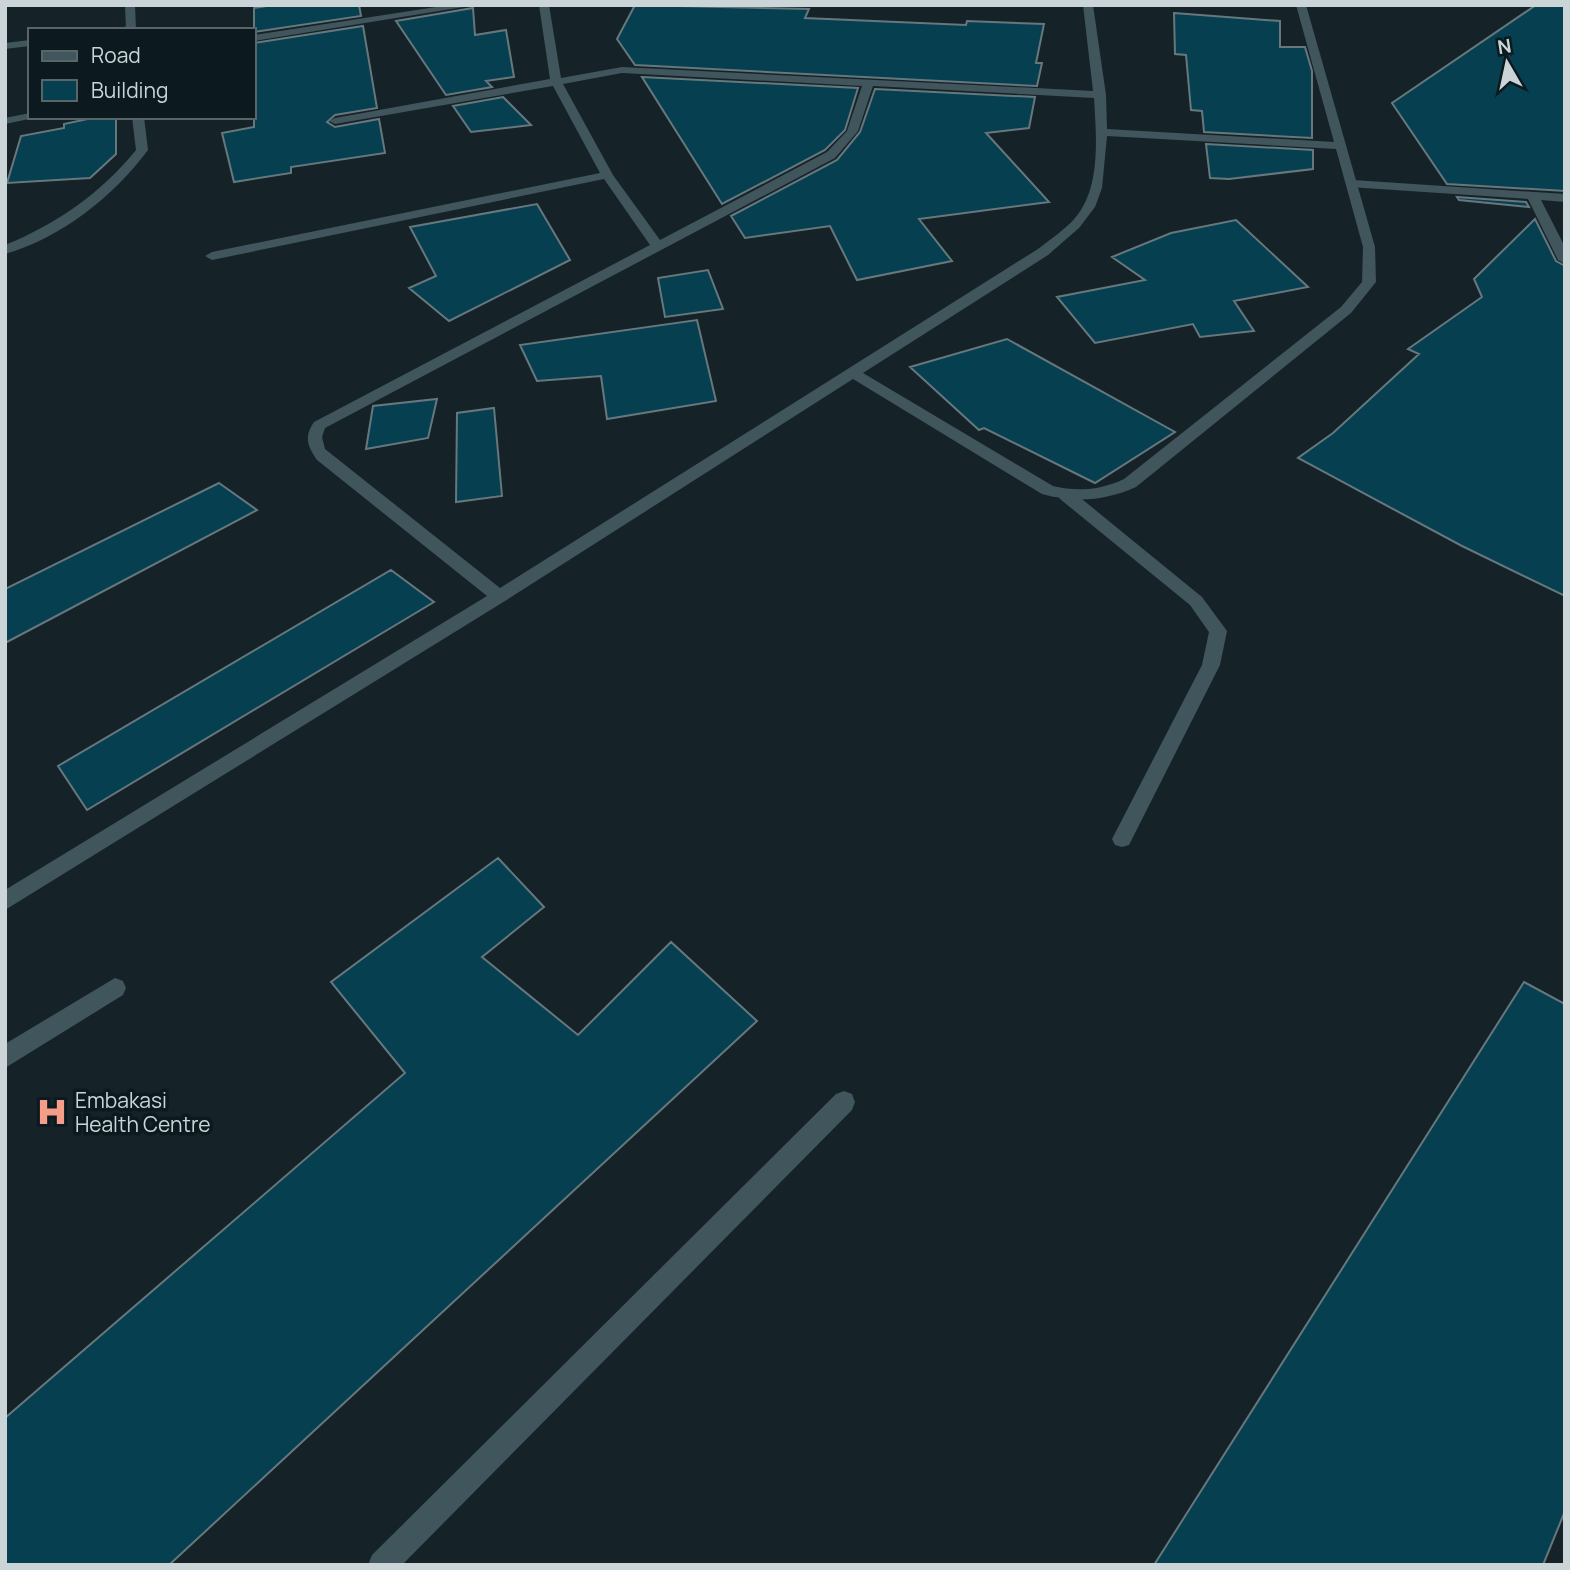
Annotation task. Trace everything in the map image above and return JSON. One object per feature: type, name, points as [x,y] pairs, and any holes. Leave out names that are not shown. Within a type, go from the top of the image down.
[{"type":"street","points":[[130,5],[131,28]]},
{"type":"street","points":[[256,38],[471,5]]},
{"type":"street","points":[[544,5],[556,82],[607,175],[658,247]]},
{"type":"street","points":[[5,901],[499,597],[1043,252],[1069,231],[1089,208],[1100,167],[1100,96],[1088,5]]},
{"type":"street","points":[[853,373],[1048,490],[1066,495],[1114,492],[1130,483],[1360,296],[1369,282],[1369,247],[1301,5]]},
{"type":"street","points":[[5,46],[28,43]]},
{"type":"street","points":[[335,121],[622,71],[1100,96]]},
{"type":"street","points":[[499,597],[341,473],[314,445],[313,434],[319,425],[840,148],[848,142],[858,124],[868,84]]},
{"type":"street","points":[[5,121],[28,116]]},
{"type":"street","points":[[5,250],[83,208],[125,173],[142,150],[138,119]]},
{"type":"street","points":[[1099,132],[1342,146]]},
{"type":"street","points":[[212,256],[607,175]]},
{"type":"street","points":[[1353,184],[1565,198]]},
{"type":"street","points":[[1532,195],[1565,260]]},
{"type":"street","points":[[5,1058],[115,988]]},
{"type":"street","points":[[382,1565],[844,1102]]},
{"type":"lane","points":[[1066,495],[1196,601],[1218,631],[1211,665],[1122,839]]},
{"type":"building","points":[[273,5],[359,5],[361,16],[256,32],[254,8]]},
{"type":"building","points":[[635,5],[809,9],[805,18],[966,25],[967,21],[1044,24],[1036,63],[1042,63],[1037,86],[635,65],[617,39]]},
{"type":"building","points":[[1536,5],[1565,5],[1565,191],[1447,184],[1392,103]]},
{"type":"building","points":[[473,8],[475,35],[506,30],[514,77],[486,81],[492,87],[446,95],[396,21]]},
{"type":"building","points":[[1174,13],[1280,21],[1280,47],[1305,47],[1312,71],[1312,138],[1204,132],[1202,111],[1191,110],[1186,55],[1175,54]]},
{"type":"building","points":[[363,26],[377,108],[335,115],[327,122],[335,127],[379,119],[385,153],[291,167],[291,173],[234,182],[222,133],[254,127],[256,43]]},
{"type":"building","points":[[642,77],[858,88],[845,130],[825,150],[722,204]]},
{"type":"building","points":[[875,89],[1035,97],[1029,128],[986,133],[1049,202],[919,219],[952,261],[857,280],[830,226],[745,238],[731,216],[837,160],[860,132]]},
{"type":"building","points":[[503,97],[531,125],[471,132],[453,106]]},
{"type":"building","points":[[88,119],[116,119],[116,154],[90,178],[7,183],[21,136],[64,128],[64,124]]},
{"type":"building","points":[[1206,144],[1313,150],[1313,169],[1229,179],[1210,178]]},
{"type":"building","points":[[1457,197],[1526,202],[1529,207],[1459,200]]},
{"type":"building","points":[[537,204],[570,260],[449,321],[409,288],[436,276],[410,227]]},
{"type":"building","points":[[1535,219],[1556,261],[1565,266],[1565,596],[1462,546],[1298,458],[1333,433],[1419,354],[1408,349],[1482,297],[1474,279]]},
{"type":"building","points":[[1236,220],[1308,287],[1234,301],[1254,331],[1200,337],[1193,324],[1095,343],[1057,297],[1145,280],[1112,257],[1171,233]]},
{"type":"building","points":[[708,270],[723,309],[665,317],[658,278]]},
{"type":"building","points":[[697,320],[716,401],[607,419],[601,376],[537,381],[520,345]]},
{"type":"building","points":[[1007,339],[1175,432],[1095,483],[984,428],[979,430],[910,367]]},
{"type":"building","points":[[437,399],[428,438],[366,449],[373,406]]},
{"type":"building","points":[[494,408],[502,496],[456,502],[457,413]]},
{"type":"building","points":[[219,483],[257,510],[5,643],[5,589]]},
{"type":"building","points":[[391,570],[434,602],[87,810],[58,766]]},
{"type":"building","points":[[498,858],[544,907],[482,957],[578,1035],[671,942],[757,1021],[169,1565],[5,1565],[5,1418],[405,1073],[331,982]]},
{"type":"building","points":[[1524,982],[1565,1004],[1565,1511],[1543,1565],[1154,1565]]},
{"type":"place","name":"Embakasi Health Centre","points":[[52,1112]]}]
